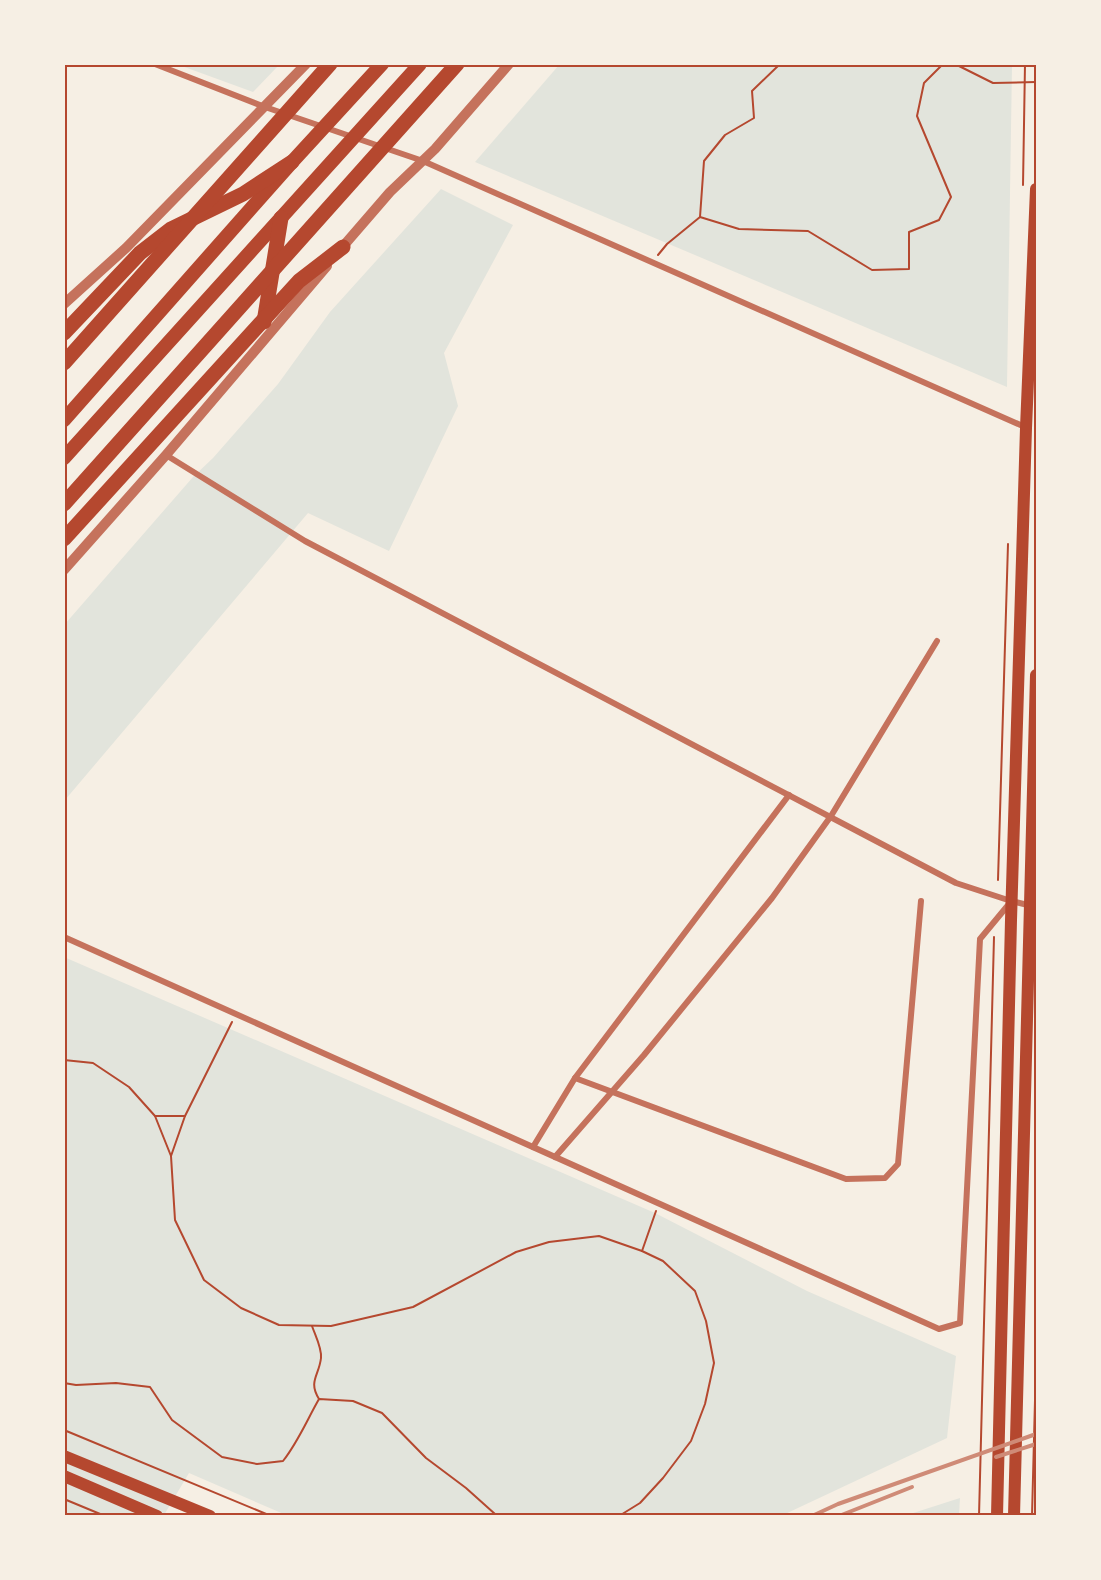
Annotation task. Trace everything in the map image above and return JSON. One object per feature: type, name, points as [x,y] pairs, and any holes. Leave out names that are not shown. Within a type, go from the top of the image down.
[{"type":"highway","points":[[64,363],[330,64]]},
{"type":"highway","points":[[64,420],[292,162],[327,127],[382,64]]},
{"type":"highway","points":[[64,458],[420,64]]},
{"type":"highway","points":[[64,504],[458,64]]},
{"type":"highway","points":[[64,333],[140,253],[171,229],[243,194],[292,162]]},
{"type":"highway","points":[[264,322],[281,218]]},
{"type":"highway","points":[[64,539],[299,281],[343,247]]},
{"type":"main road","points":[[997,1515],[1011,902],[1036,189]]},
{"type":"main road","points":[[1014,1515],[1033,906],[1036,675]]},
{"type":"main road","points":[[64,1456],[210,1515]]},
{"type":"main road","points":[[64,1476],[157,1515]]},
{"type":"street","points":[[155,64],[265,107],[423,161],[1026,428]]},
{"type":"street","points":[[64,304],[126,248],[306,64]]},
{"type":"street","points":[[64,570],[166,455],[390,192],[435,149],[509,64]]},
{"type":"street","points":[[166,455],[305,541],[956,883],[1011,902],[1033,906]]},
{"type":"street","points":[[555,1157],[611,1093],[772,898],[831,816],[937,641]]},
{"type":"street","points":[[533,1147],[575,1078],[789,795]]},
{"type":"street","points":[[575,1078],[846,1179],[885,1178],[898,1164],[921,901]]},
{"type":"street","points":[[64,938],[939,1329],[960,1323],[980,939],[1011,902]]},
{"type":"path","points":[[653,261],[667,244],[700,217],[704,161],[725,135],[754,118],[753,91],[780,64]]},
{"type":"path","points":[[700,217],[739,229],[808,231],[872,270],[909,269],[909,232],[939,220],[951,196],[917,116],[924,82],[943,64]]},
{"type":"path","points":[[955,64],[993,83],[1036,82]]},
{"type":"path","points":[[171,1156],[185,1116],[228,1028],[237,1015]]},
{"type":"path","points":[[64,1060],[93,1063],[129,1088],[155,1116],[171,1156],[175,1220],[204,1280],[241,1308],[279,1325],[331,1326],[413,1307],[516,1252],[549,1242],[599,1236],[663,1261],[695,1291],[706,1322],[714,1363],[705,1404],[691,1441],[663,1478],[640,1503],[620,1515]]},
{"type":"path","points":[[155,1116],[185,1116]]},
{"type":"path","points":[[642,1251],[658,1203]]},
{"type":"path","points":[[312,1326],[321,1357],[314,1390],[319,1399]]},
{"type":"path","points":[[1032,1515],[1036,1362]]},
{"type":"path","points":[[64,1383],[76,1385],[116,1383],[150,1387],[172,1420],[222,1457],[257,1464],[284,1461],[297,1443],[319,1399]]},
{"type":"path","points":[[319,1399],[353,1401],[382,1413],[426,1458],[499,1515]]},
{"type":"path","points":[[64,1430],[271,1515]]},
{"type":"path","points":[[64,1499],[105,1515]]},
{"type":"shaded area","points":[[179,65],[279,65],[253,92]]},
{"type":"shaded area","points":[[559,65],[1012,65],[1007,387],[475,162]]},
{"type":"shaded area","points":[[441,189],[513,225],[444,353],[458,406],[389,551],[308,513],[65,800],[65,624],[193,477],[213,458],[278,384],[330,312]]},
{"type":"shaded area","points":[[64,957],[655,1213],[807,1291],[956,1356],[947,1438],[783,1515],[286,1515],[189,1473],[164,1515],[65,1515]]},
{"type":"shaded area","points":[[960,1498],[959,1515],[907,1515]]},
{"type":"railway","points":[[812,1516],[838,1504],[1036,1434]]},
{"type":"railway","points":[[996,1457],[1036,1444]]},
{"type":"railway","points":[[839,1516],[912,1487]]}]
